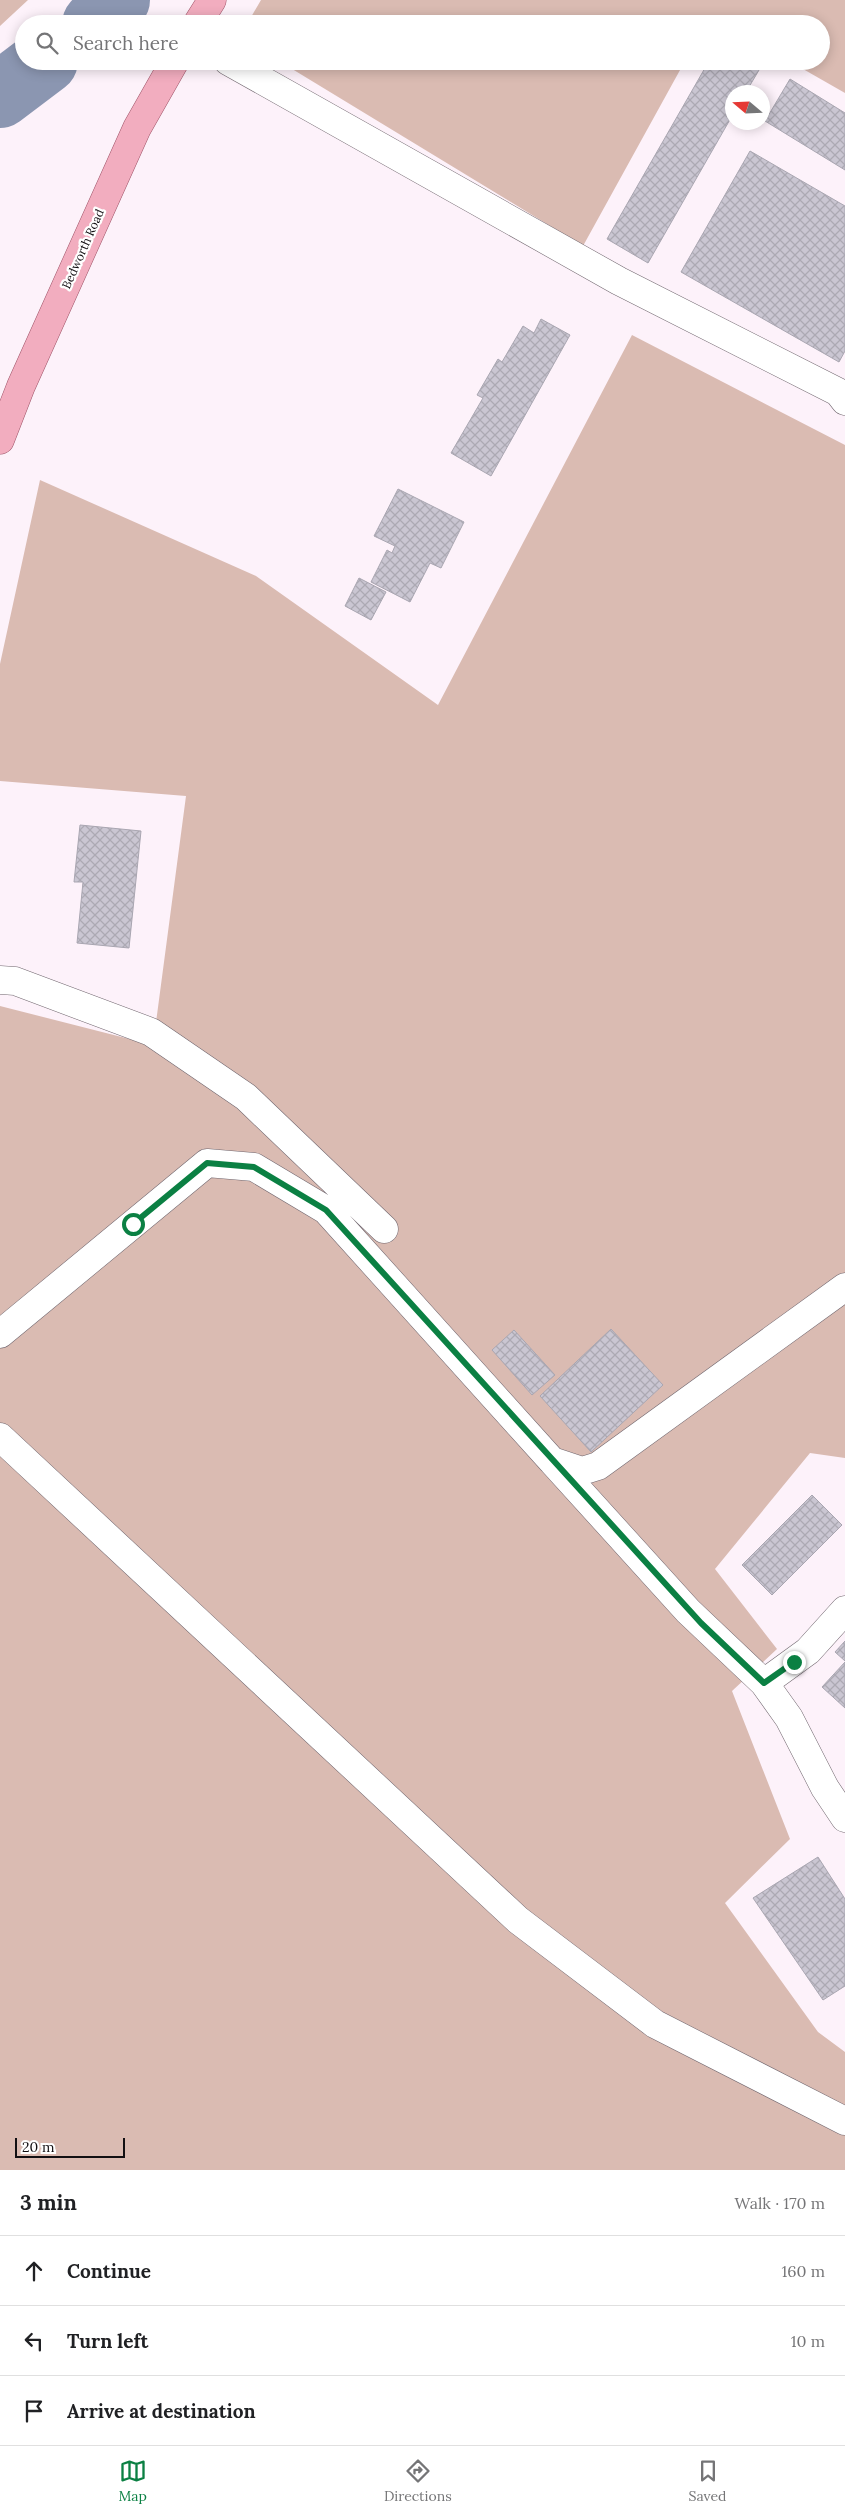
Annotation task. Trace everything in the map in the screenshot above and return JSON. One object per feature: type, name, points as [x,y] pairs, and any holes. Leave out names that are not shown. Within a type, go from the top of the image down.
[{"type":"main road","points":[[202,15],[212,0]]},
{"type":"main road","name":"Bedworth Road","points":[[0,440],[21,386],[138,128],[170,70]]},
{"type":"lane","points":[[244,70],[619,281],[838,392],[845,401]]},
{"type":"lane","points":[[0,980],[15,982],[151,1032],[246,1097],[384,1229]]},
{"type":"lane","points":[[0,1334],[207,1163],[254,1167],[326,1210],[688,1611],[764,1683],[835,1784],[845,1818]]},
{"type":"lane","points":[[552,1461],[582,1471],[598,1466],[845,1287]]},
{"type":"lane","points":[[0,1437],[518,1920],[655,2024],[845,2121]]},
{"type":"lane","points":[[764,1683],[808,1651],[845,1610]]},
{"type":"shaded area","points":[[0,0],[28,0],[0,26]]},
{"type":"shaded area","points":[[261,0],[845,0],[845,93],[805,70],[830,70],[830,15],[252,15]]},
{"type":"shaded area","points":[[294,70],[680,70],[583,246]]},
{"type":"shaded area","points":[[632,335],[845,445],[845,1458],[810,1453],[715,1569],[777,1649],[732,1691],[790,1839],[725,1903],[818,2032],[845,2052],[845,2170],[0,2170],[0,1006],[153,1045],[186,796],[0,781],[0,664],[40,480],[256,576],[438,705]]},
{"type":"building","points":[[704,70],[759,70],[750,85],[725,85],[725,128],[648,263],[607,239]]},
{"type":"building","points":[[790,79],[845,113],[845,170],[770,124],[770,113]]},
{"type":"building","points":[[750,151],[845,206],[845,351],[839,362],[681,272]]},
{"type":"building","points":[[541,319],[570,335],[491,476],[451,453],[483,398],[477,395],[498,359],[502,362],[523,326],[534,333]]},
{"type":"building","points":[[398,489],[464,522],[441,568],[430,563],[410,602],[371,582],[387,550],[392,553],[395,546],[374,536]]},
{"type":"building","points":[[359,578],[386,592],[371,620],[345,606]]},
{"type":"building","points":[[80,825],[141,831],[129,948],[77,943],[83,882],[74,882]]},
{"type":"building","points":[[611,1329],[663,1385],[591,1452],[540,1396]]},
{"type":"building","points":[[514,1330],[555,1375],[532,1395],[492,1350]]},
{"type":"building","points":[[812,1495],[842,1525],[772,1595],[742,1565]]},
{"type":"building","points":[[845,1641],[845,1661],[835,1652]]},
{"type":"building","points":[[845,1662],[845,1708],[822,1687]]},
{"type":"building","points":[[818,1857],[845,1899],[845,1986],[823,2000],[753,1898]]},
{"type":"waterway","points":[[103,15],[117,0]]},
{"type":"waterway","points":[[0,95],[33,70]]},
{"type":"route","points":[[133,1224],[207,1163],[254,1167],[326,1210],[688,1611],[764,1683],[794,1662]]}]
